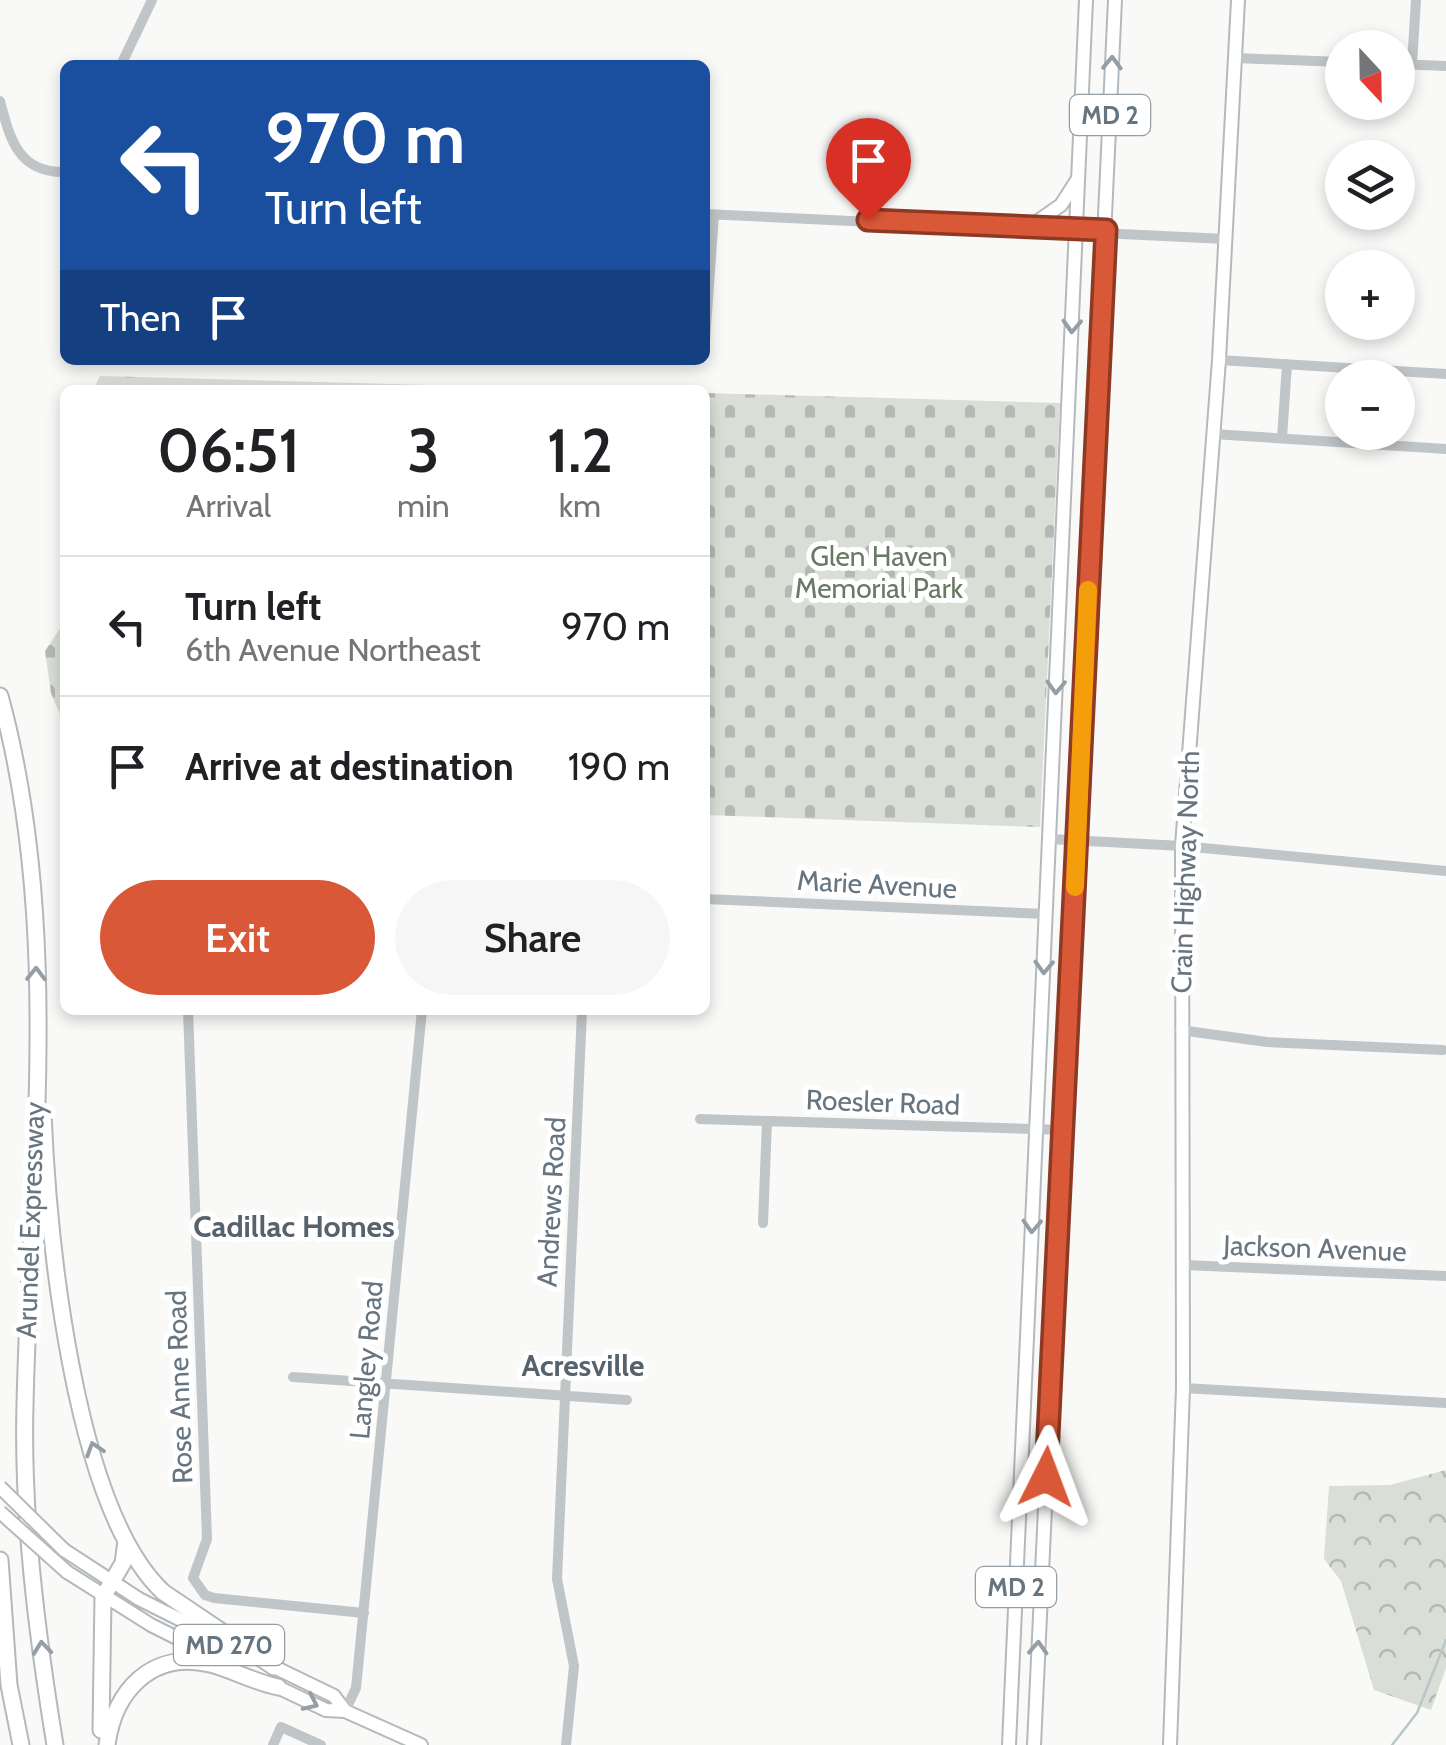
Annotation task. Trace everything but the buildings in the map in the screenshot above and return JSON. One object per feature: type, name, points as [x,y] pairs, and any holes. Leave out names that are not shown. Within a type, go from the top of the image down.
[{"type":"highway","name":"Arundel Expressway","points":[[0,696],[17,760],[32,859],[35,1033],[24,1411],[35,1584],[56,1745]]},
{"type":"highway","points":[[35,1033],[43,1053],[46,1182],[63,1325],[91,1444],[126,1541],[148,1578],[163,1592],[274,1667]]},
{"type":"highway","points":[[104,1745],[107,1589],[123,1564],[126,1541]]},
{"type":"highway","points":[[0,1560],[9,1685],[20,1745]]},
{"type":"highway","points":[[104,1745],[110,1718],[124,1692],[162,1665],[199,1662],[278,1687]]},
{"type":"main road","name":"MD 2","points":[[1009,1745],[1086,0]]},
{"type":"main road","name":"MD 2","points":[[1034,1745],[1115,0]]},
{"type":"main road","name":"Crain Highway North","points":[[1170,1745],[1183,1388],[1182,846],[1219,360],[1238,0]]},
{"type":"main road","points":[[1030,226],[1061,205],[1078,178]]},
{"type":"main road","name":"MD 270","points":[[0,1487],[107,1589],[278,1687],[326,1710],[346,1711],[420,1745]]},
{"type":"main road","name":"MD 270","points":[[0,1512],[67,1572],[334,1696],[346,1711]]},
{"type":"street","points":[[123,60],[152,0]]},
{"type":"street","points":[[1414,30],[1416,0]]},
{"type":"street","points":[[1234,58],[1325,61]]},
{"type":"street","points":[[1415,64],[1446,66]]},
{"type":"street","points":[[0,100],[15,151],[33,167],[60,171]]},
{"type":"street","points":[[710,215],[1030,226],[1226,239]]},
{"type":"street","points":[[1219,360],[1446,374]]},
{"type":"street","points":[[1282,438],[1287,364]]},
{"type":"street","points":[[1213,434],[1446,449]]},
{"type":"street","points":[[1050,839],[1182,846],[1446,870]]},
{"type":"street","name":"Marie Avenue","points":[[710,899],[1046,914]]},
{"type":"street","name":"Rose Anne Road","points":[[188,1015],[207,1539],[193,1578],[205,1595],[214,1598],[364,1614]]},
{"type":"street","name":"Langley Road","points":[[346,1711],[356,1688],[422,1015]]},
{"type":"street","name":"Andrews Road","points":[[566,1745],[574,1666],[557,1579],[582,1015]]},
{"type":"street","points":[[1180,1030],[1267,1042],[1442,1050]]},
{"type":"street","name":"Roesler Road","points":[[700,1119],[1064,1130]]},
{"type":"street","points":[[763,1222],[767,1121]]},
{"type":"street","name":"Jackson Avenue","points":[[1183,1264],[1446,1276]]},
{"type":"street","points":[[294,1377],[627,1400]]},
{"type":"street","points":[[1183,1388],[1446,1403]]},
{"type":"street","points":[[273,1745],[281,1727],[321,1745]]},
{"type":"green space","points":[[100,376],[430,385],[96,385]]},
{"type":"green space","name":"Glen Haven Memorial Park","points":[[710,393],[1060,403],[1040,827],[710,815]]},
{"type":"green space","points":[[60,628],[60,714],[51,693],[45,651]]},
{"type":"green space","points":[[1446,1470],[1446,1668],[1431,1710],[1374,1690],[1341,1581],[1324,1559],[1329,1486],[1390,1485]]},
{"type":"waterway","points":[[1392,1745],[1417,1713],[1446,1640]]},
{"type":"slow traffic","points":[[1075,887],[1088,590]]},
{"type":"district","name":"Cadillac Homes","points":[[294,1227]]},
{"type":"district","name":"Acresville","points":[[583,1366]]},
{"type":"route","points":[[868,220],[1106,230],[1084,618],[1061,1225],[1055,1271],[1046,1477]]}]
